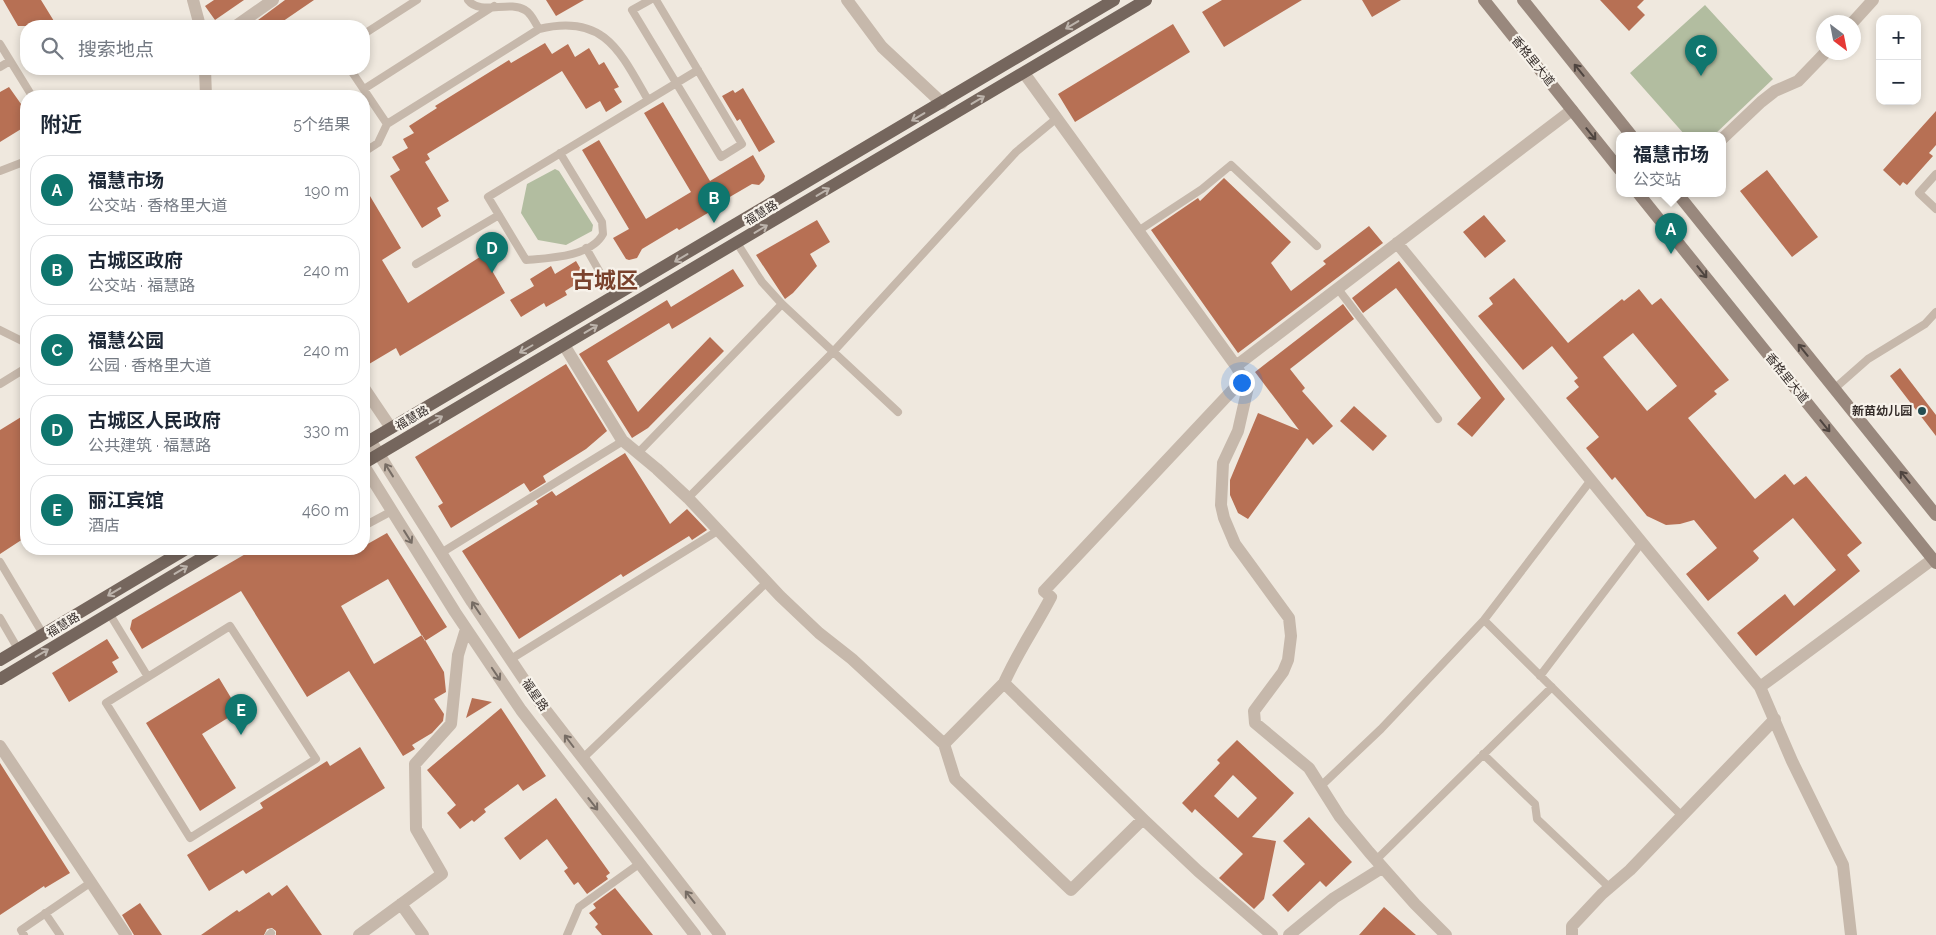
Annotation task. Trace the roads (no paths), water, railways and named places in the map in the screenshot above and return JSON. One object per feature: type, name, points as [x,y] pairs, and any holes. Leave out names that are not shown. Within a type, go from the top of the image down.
[{"type":"main road","name":"福慧路","points":[[370,440],[1114,0]]},
{"type":"main road","name":"福慧路","points":[[370,460],[1146,0]]},
{"type":"main road","name":"香格里大道","points":[[1484,0],[1616,165]]},
{"type":"main road","points":[[1523,0],[1629,132]]},
{"type":"main road","name":"香格里大道","points":[[1641,197],[1934,561]]},
{"type":"main road","points":[[1680,197],[1936,515]]},
{"type":"main road","name":"福慧路","points":[[0,660],[176,555]]},
{"type":"main road","name":"福慧路","points":[[0,678],[207,555]]},
{"type":"street","points":[[193,0],[198,20]]},
{"type":"street","points":[[245,20],[273,0]]},
{"type":"street","points":[[847,0],[882,47],[942,103]]},
{"type":"street","points":[[1860,15],[1874,0]]},
{"type":"street","points":[[1726,135],[1761,102],[1775,91],[1798,81],[1818,60]]},
{"type":"street","points":[[1024,73],[1236,366],[1248,387],[1238,431],[1223,463],[1220,477],[1221,505],[1224,518],[1235,544],[1289,618],[1291,636],[1290,648],[1283,672],[1254,711],[1253,715],[1257,726],[1300,758],[1322,786],[1340,817],[1379,864],[1446,935]]},
{"type":"street","points":[[205,75],[206,90]]},
{"type":"street","points":[[1236,366],[1572,110]]},
{"type":"street","points":[[1397,243],[1760,687],[1843,865],[1851,935]]},
{"type":"street","points":[[564,345],[624,441],[688,498],[819,634],[852,659],[944,744],[955,779],[1071,890],[1143,819]]},
{"type":"street","points":[[944,744],[1004,683],[1017,654],[1030,637],[1051,596],[1044,591],[1243,379]]},
{"type":"street","points":[[370,397],[391,428]]},
{"type":"street","name":"福星路","points":[[370,445],[379,454],[441,554],[537,699],[720,935]]},
{"type":"street","name":"福星路","points":[[370,474],[466,628],[521,710],[695,935]]},
{"type":"street","points":[[1760,687],[1934,561]]},
{"type":"street","points":[[359,935],[442,874],[416,830],[415,764],[451,724],[458,655],[466,628]]},
{"type":"street","points":[[1004,683],[1198,871],[1272,935]]},
{"type":"street","points":[[1572,935],[1572,926],[1630,870],[1774,719]]},
{"type":"street","points":[[0,746],[126,935]]},
{"type":"street","points":[[1289,935],[1379,864]]},
{"type":"street","points":[[401,904],[423,935]]},
{"type":"lane","points":[[370,30],[418,0]]},
{"type":"lane","points":[[468,0],[476,6],[522,8],[529,12],[539,29]]},
{"type":"lane","points":[[650,0],[632,10],[721,157],[742,144],[656,0]]},
{"type":"lane","points":[[354,75],[364,89],[494,6]]},
{"type":"lane","points":[[370,148],[378,143],[387,124],[539,29],[566,25],[588,28],[603,35],[620,52],[648,100]]},
{"type":"lane","points":[[0,44],[28,90]]},
{"type":"lane","points":[[0,67],[10,61]]},
{"type":"lane","points":[[560,153],[603,226],[601,238],[574,254],[526,260],[488,197],[560,153],[698,70]]},
{"type":"lane","points":[[370,98],[387,124]]},
{"type":"lane","points":[[688,498],[833,352],[1016,152],[1057,118]]},
{"type":"lane","points":[[0,171],[20,163]]},
{"type":"lane","points":[[1138,231],[1202,189],[1230,165],[1317,246]]},
{"type":"lane","points":[[1936,174],[1919,193],[1936,209]]},
{"type":"lane","points":[[416,264],[499,215]]},
{"type":"lane","points":[[737,243],[762,282],[782,304],[898,412]]},
{"type":"lane","points":[[586,248],[614,297]]},
{"type":"lane","points":[[1338,289],[1438,420]]},
{"type":"lane","points":[[638,453],[782,304]]},
{"type":"lane","points":[[1834,389],[1868,359],[1925,324],[1936,312]]},
{"type":"lane","points":[[0,330],[20,339]]},
{"type":"lane","points":[[0,384],[20,372]]},
{"type":"lane","points":[[441,554],[624,441]]},
{"type":"lane","points":[[1322,786],[1381,729],[1484,620],[1591,480]]},
{"type":"lane","points":[[370,523],[392,511]]},
{"type":"lane","points":[[510,659],[719,530]]},
{"type":"lane","points":[[1540,676],[1642,542]]},
{"type":"lane","points":[[0,562],[43,634]]},
{"type":"lane","points":[[582,758],[767,582]]},
{"type":"lane","points":[[109,613],[148,677]]},
{"type":"lane","points":[[0,618],[18,649]]},
{"type":"lane","points":[[1484,620],[1682,816]]},
{"type":"lane","points":[[230,626],[316,759],[190,838],[106,703],[148,677],[230,626]]},
{"type":"lane","points":[[1379,864],[1484,754],[1552,687]]},
{"type":"lane","points":[[1484,754],[1535,804],[1537,819],[1610,888]]},
{"type":"lane","points":[[567,935],[578,908],[639,864]]},
{"type":"lane","points":[[24,935],[21,930],[90,883]]},
{"type":"lane","points":[[46,913],[60,935]]},
{"type":"place","name":"福慧公园","points":[[1701,76]]},
{"type":"place","name":"古城区政府","points":[[714,223]]},
{"type":"place","name":"福慧市场","points":[[1671,254]]},
{"type":"place","name":"古城区人民政府","points":[[492,273]]},
{"type":"place","name":"新苗幼儿园","points":[[1922,411]]},
{"type":"place","name":"丽江宾馆","points":[[241,735]]},
{"type":"district","name":"古城区","points":[[605,280]]}]
